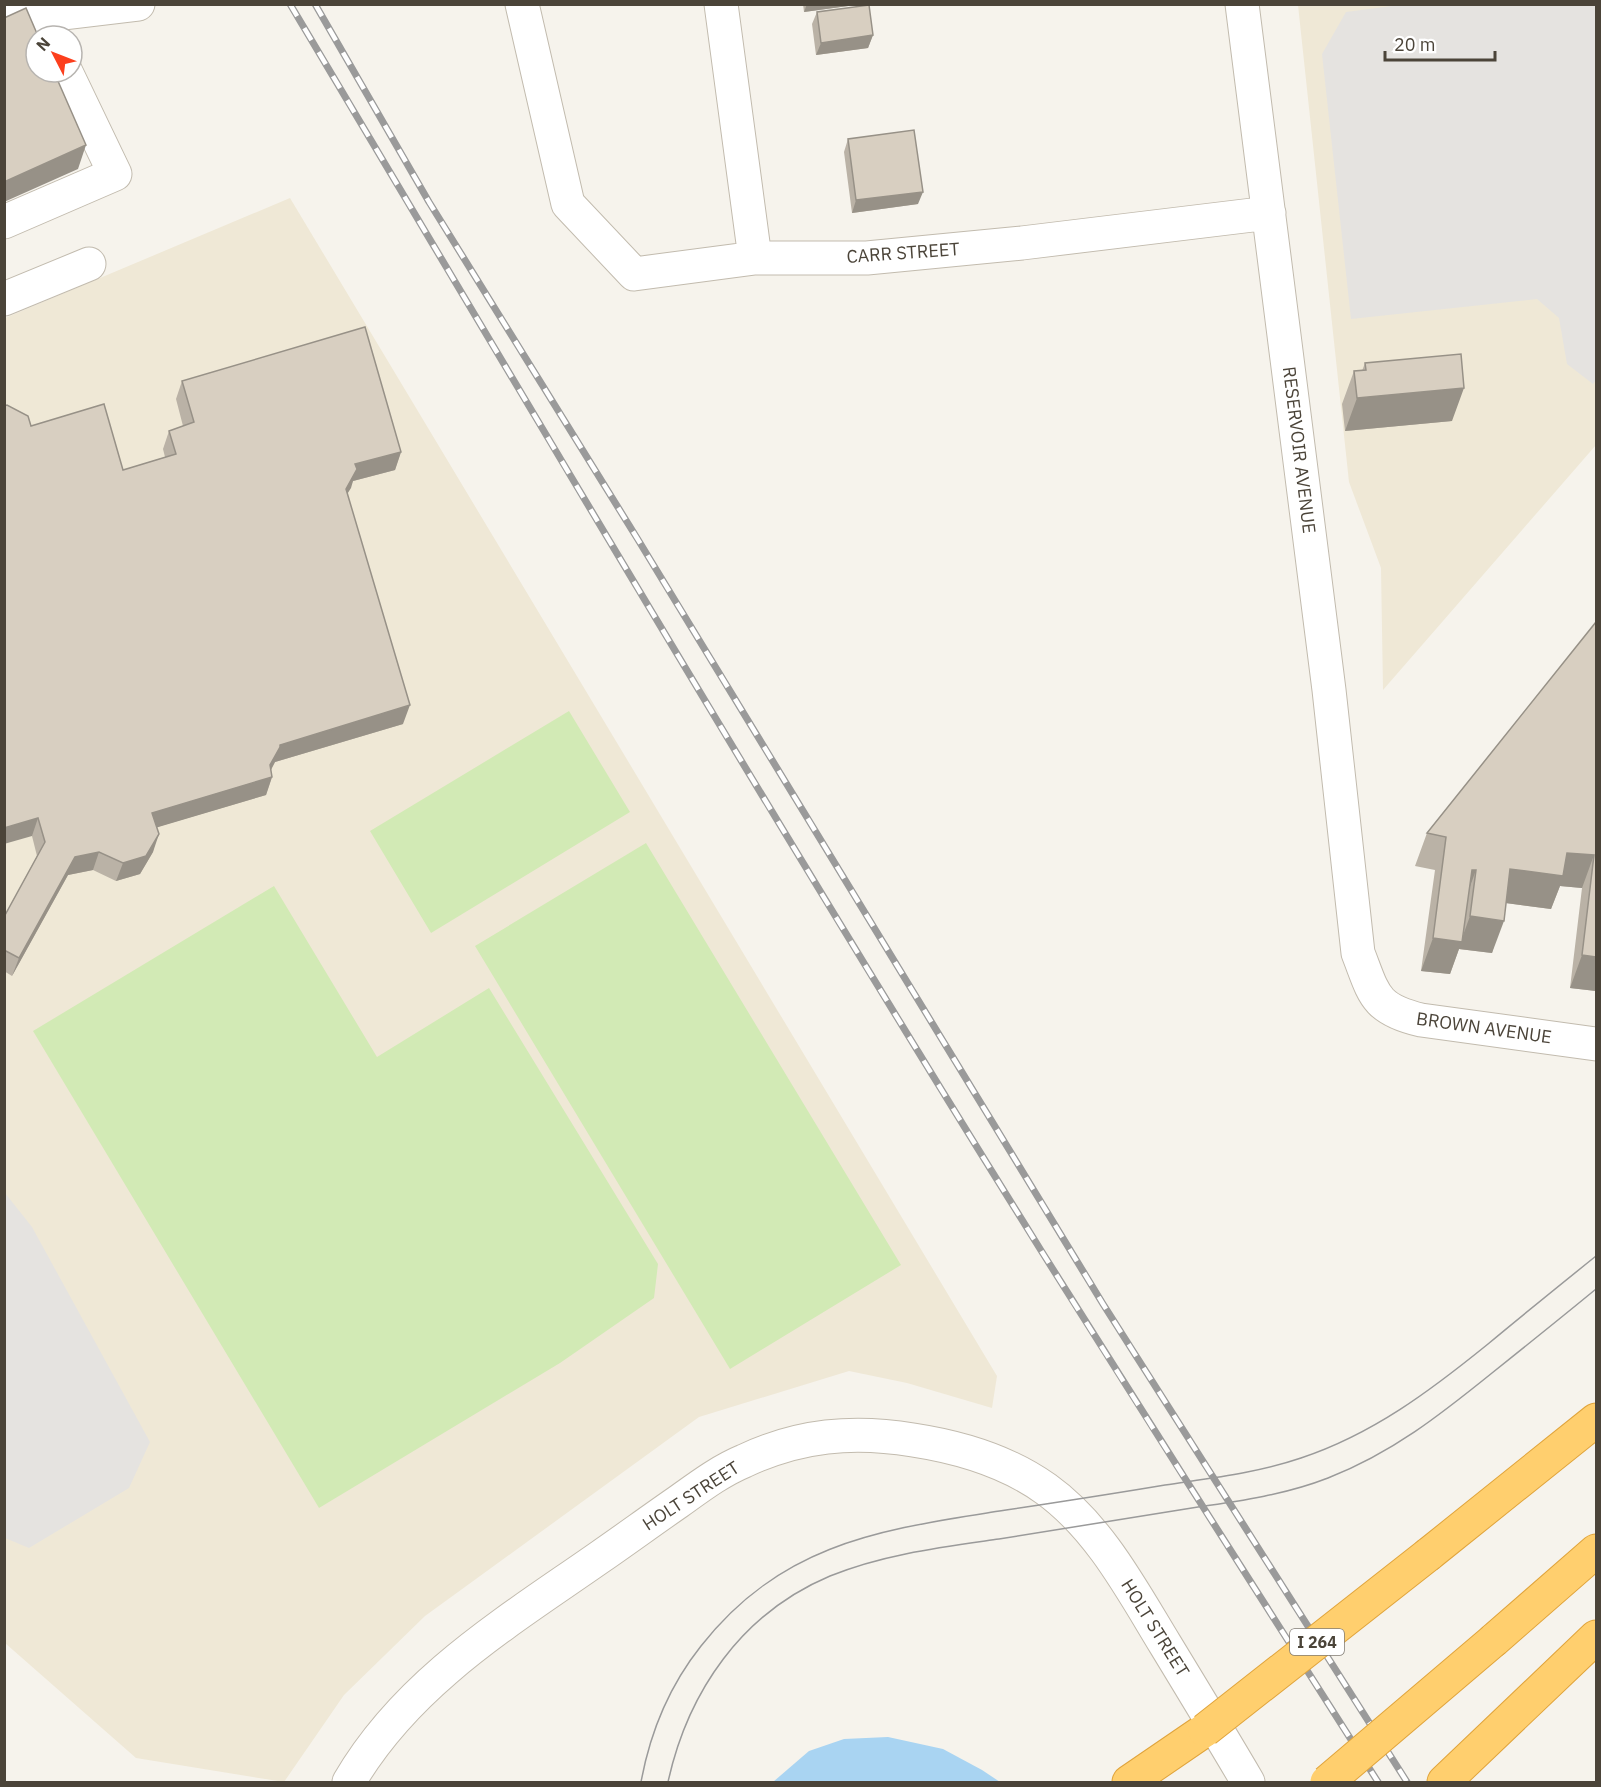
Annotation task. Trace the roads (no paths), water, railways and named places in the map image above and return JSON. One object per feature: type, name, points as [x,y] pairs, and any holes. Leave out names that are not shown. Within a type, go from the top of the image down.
[{"type":"highway","name":"I 264","points":[[1129,1782],[1205,1730],[1596,1420]]},
{"type":"highway","points":[[1327,1782],[1596,1551]]},
{"type":"highway","points":[[1444,1782],[1596,1637]]},
{"type":"highway","points":[[1147,1782],[1205,1730]]},
{"type":"street","points":[[53,24],[138,4]]},
{"type":"street","name":"CARR STREET","points":[[522,4],[568,204],[634,274],[755,258],[867,258],[1022,243],[1269,213]]},
{"type":"street","points":[[721,4],[755,258]]},
{"type":"street","name":"RESERVOIR AVENUE","points":[[1242,4],[1328,679],[1352,896]]},
{"type":"street","points":[[4,21],[28,24]]},
{"type":"street","points":[[4,222],[115,174],[72,84]]},
{"type":"street","points":[[4,299],[89,264]]},
{"type":"street","name":"BROWN AVENUE","points":[[1352,896],[1358,952],[1372,989],[1380,1003],[1401,1016],[1596,1044]]},
{"type":"street","name":"HOLT STREET","points":[[349,1782],[402,1710],[428,1683],[494,1631],[692,1493],[740,1462],[793,1442],[825,1436],[856,1435],[895,1437],[962,1449],[1019,1473],[1046,1489],[1080,1520],[1125,1580],[1248,1782]]},
{"type":"water","points":[[888,1737],[943,1749],[1000,1782],[773,1782],[809,1751],[844,1739]]},
{"type":"tram line","points":[[641,1782],[650,1746],[663,1710],[690,1661],[731,1613],[762,1586],[795,1566],[829,1550],[866,1537],[904,1528],[1268,1468],[1327,1448],[1400,1410],[1466,1361],[1596,1256]]},
{"type":"tram line","points":[[668,1782],[689,1717],[705,1687],[724,1659],[745,1633],[770,1611],[799,1592],[850,1568],[892,1557],[935,1548],[1248,1499],[1280,1493],[1328,1478],[1373,1457],[1415,1432],[1473,1389],[1596,1289]]},
{"type":"railway","points":[[290,4],[851,942],[1042,1252],[1378,1782]]},
{"type":"railway","points":[[315,4],[429,202],[637,538],[1103,1304],[1407,1782]]}]
